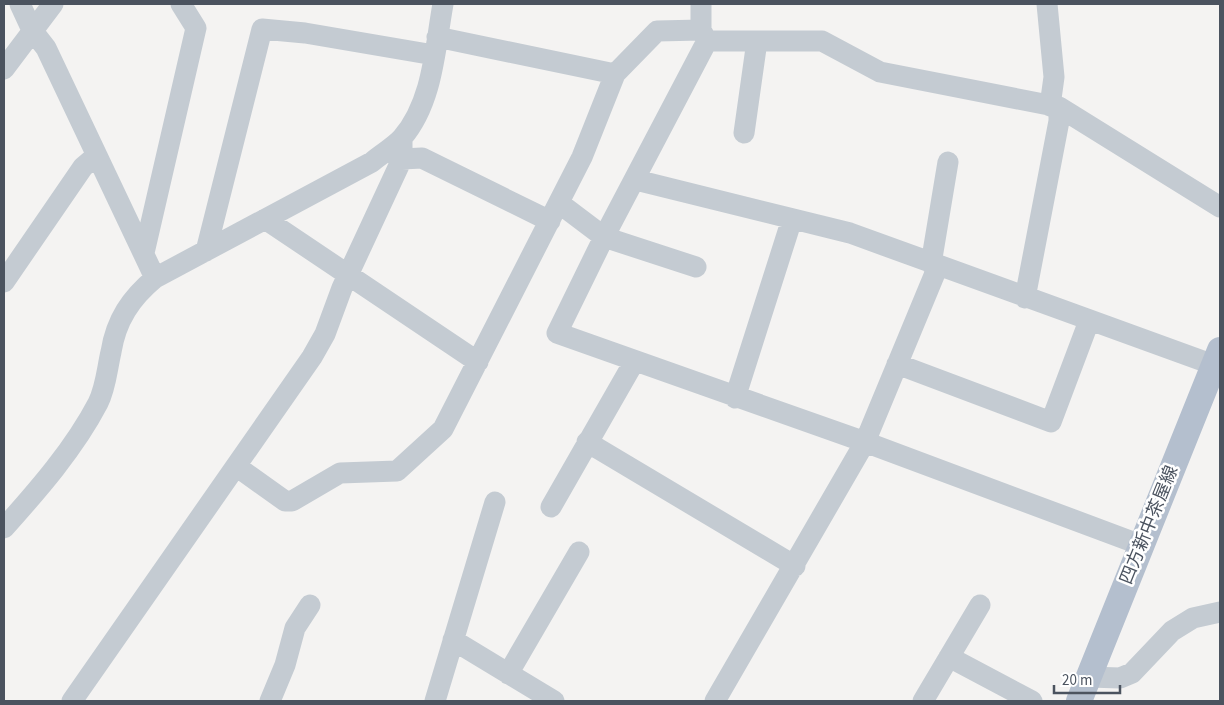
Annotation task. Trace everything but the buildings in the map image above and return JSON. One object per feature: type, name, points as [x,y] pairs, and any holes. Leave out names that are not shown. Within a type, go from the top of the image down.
[{"type":"main road","name":"四方新中茶屋線","points":[[1079,701],[1217,357]]},
{"type":"street","points":[[20,4],[32,30],[46,48],[155,278]]},
{"type":"street","points":[[4,69],[32,30],[54,4]]},
{"type":"street","points":[[144,253],[196,28],[181,4]]},
{"type":"street","points":[[4,528],[30,500],[80,434],[98,401],[107,377],[111,349],[122,315],[136,294],[155,278],[372,162],[402,138],[420,108],[428,88],[439,29],[425,4]]},
{"type":"street","points":[[701,4],[704,35],[636,180],[604,237],[558,333],[735,398],[865,442],[1141,545]]},
{"type":"street","points":[[1025,298],[1059,121],[1054,106],[1054,77],[1047,4]]},
{"type":"street","points":[[206,251],[262,29],[304,33],[439,29],[615,74]]},
{"type":"street","points":[[236,466],[284,501],[292,501],[340,473],[397,471],[443,429],[582,157],[615,74],[657,30],[757,41],[822,41],[880,72],[1054,106],[1220,207]]},
{"type":"street","points":[[744,133],[757,41]]},
{"type":"street","points":[[72,701],[312,358],[325,334],[348,275],[402,159],[402,138]]},
{"type":"street","points":[[4,282],[84,167],[96,156]]},
{"type":"street","points":[[402,159],[422,158],[554,212],[604,237],[696,267]]},
{"type":"street","points":[[715,701],[795,566],[865,442],[934,265],[948,162]]},
{"type":"street","points":[[636,180],[850,233],[1089,321],[1217,357]]},
{"type":"street","points":[[265,219],[478,362]]},
{"type":"street","points":[[735,398],[792,219]]},
{"type":"street","points":[[897,364],[1051,422],[1089,321]]},
{"type":"street","points":[[551,506],[634,362]]},
{"type":"street","points":[[587,442],[795,566]]},
{"type":"street","points":[[435,701],[495,502]]},
{"type":"street","points":[[508,674],[579,552]]},
{"type":"street","points":[[270,701],[285,665],[294,628],[310,605]]},
{"type":"street","points":[[923,701],[980,605]]},
{"type":"street","points":[[1089,677],[1120,678],[1132,674],[1172,631],[1193,618],[1220,612]]},
{"type":"street","points":[[452,640],[554,701]]},
{"type":"street","points":[[949,657],[1032,701]]}]
